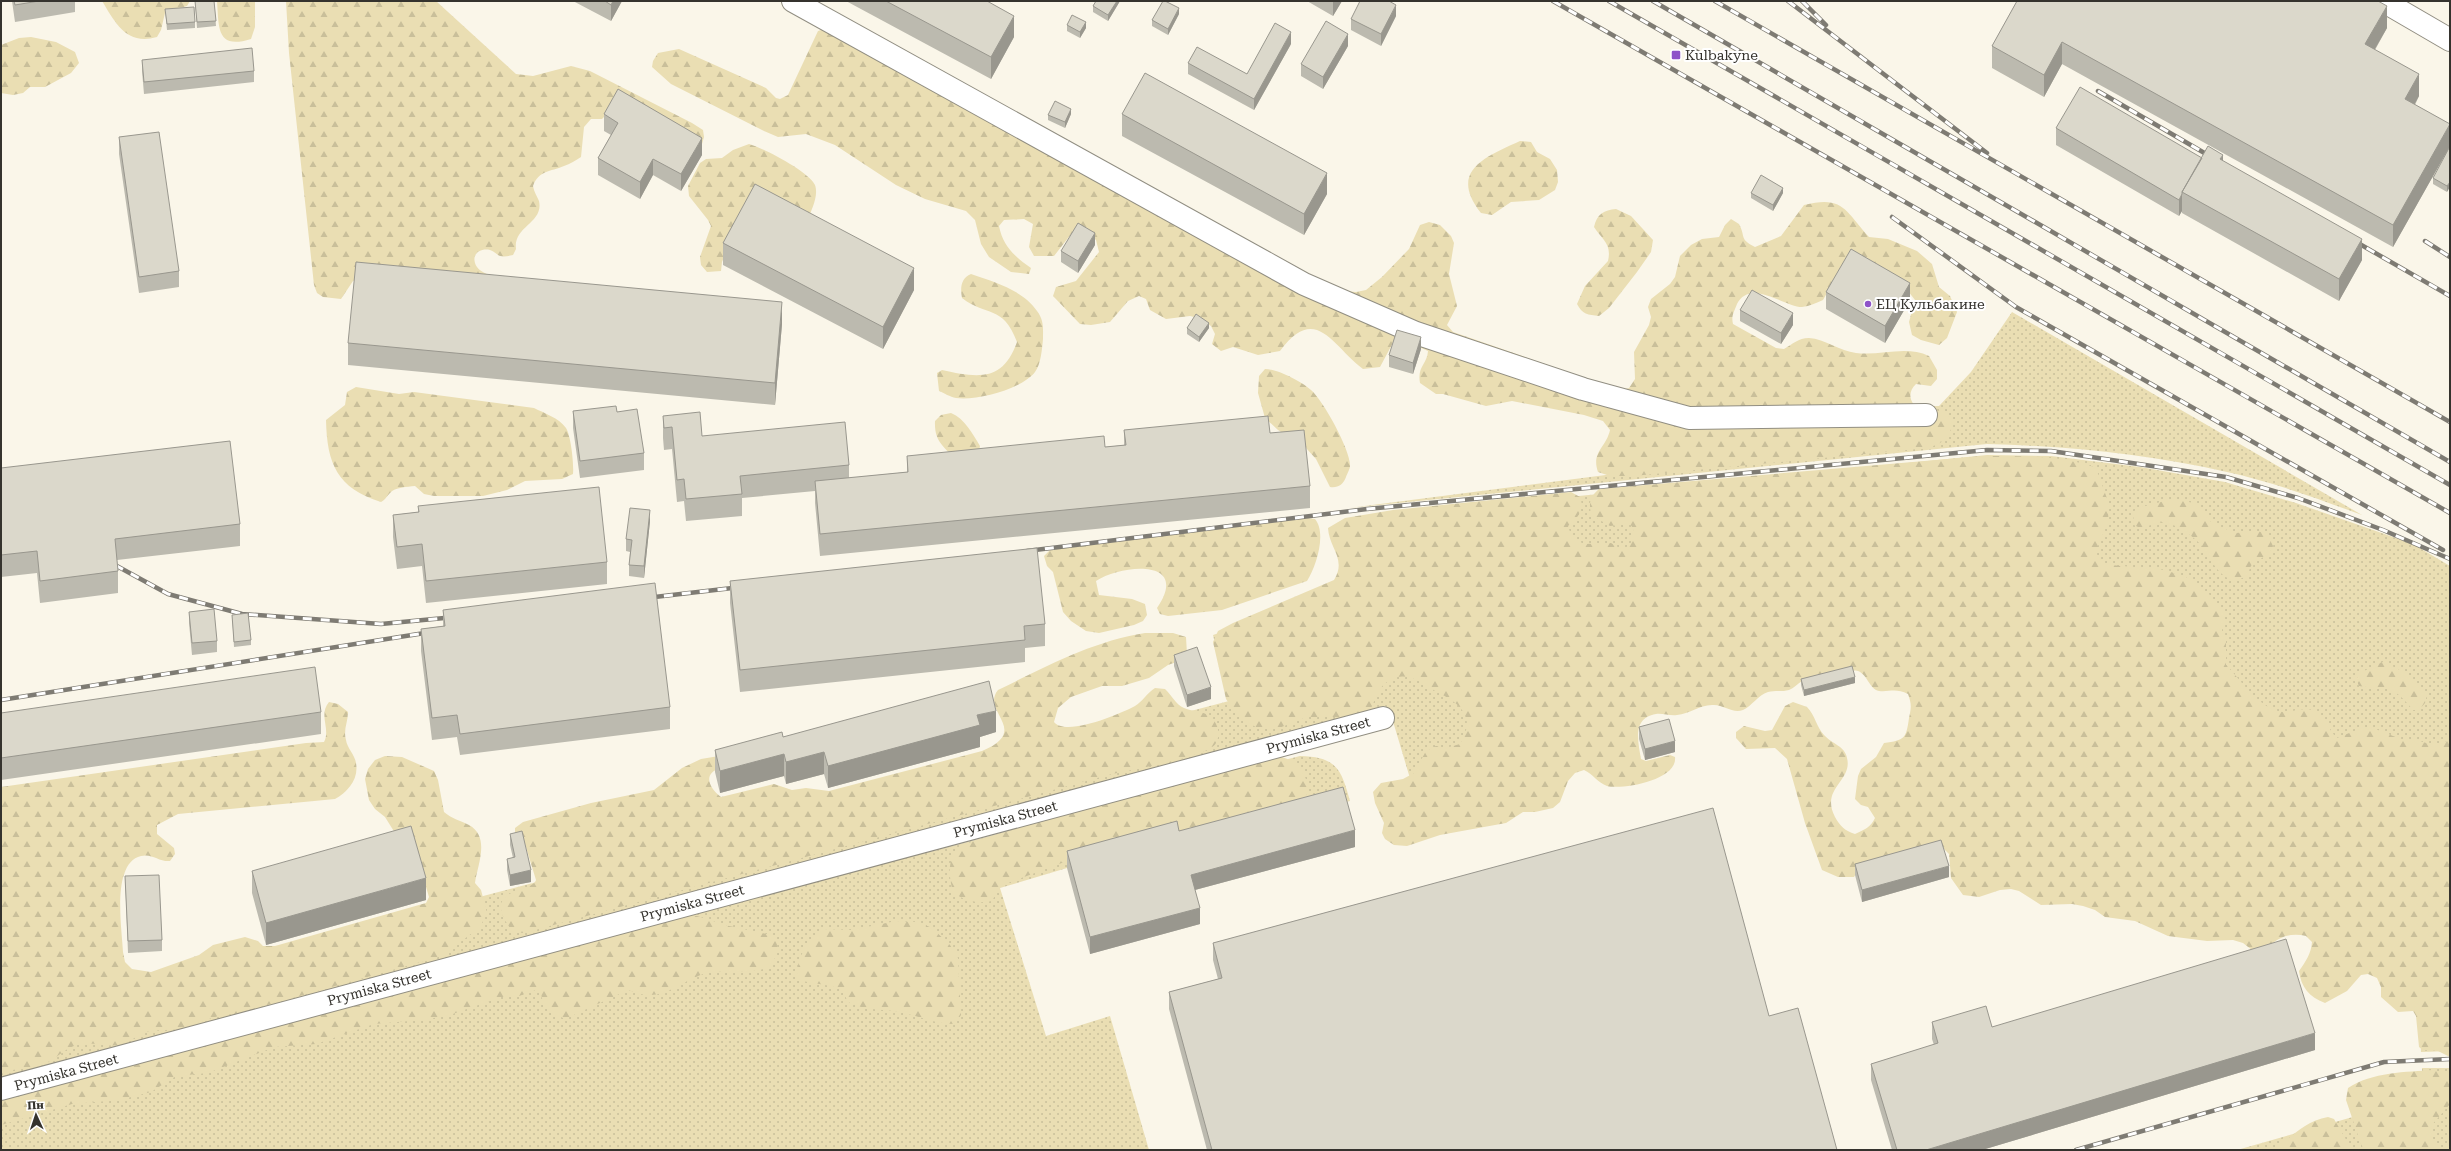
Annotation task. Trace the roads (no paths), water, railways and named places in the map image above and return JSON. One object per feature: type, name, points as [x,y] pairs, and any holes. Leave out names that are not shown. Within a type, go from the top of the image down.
[{"type":"street","points":[[793,1],[1304,284],[1416,333],[1583,389],[1666,414],[1689,418],[1926,415]]},
{"type":"street","points":[[2383,1],[2450,40]]},
{"type":"street","name":"Prymiska Street","points":[[1,1089],[1383,718]]},
{"type":"railway","points":[[1553,1],[2450,513]]},
{"type":"railway","points":[[1609,1],[2450,485]]},
{"type":"railway","points":[[1653,1],[2450,462]]},
{"type":"railway","points":[[1715,1],[2450,422]]},
{"type":"railway","points":[[1788,1],[1987,153]]},
{"type":"railway","points":[[1802,1],[1826,25]]},
{"type":"railway","points":[[2098,91],[2213,158]]},
{"type":"railway","points":[[1892,217],[2016,307],[2443,550]]},
{"type":"railway","points":[[2351,239],[2450,296]]},
{"type":"railway","points":[[2425,241],[2450,257]]},
{"type":"railway","points":[[1027,551],[1367,509],[1987,450],[2051,451],[2226,477],[2298,498],[2383,530],[2450,559]]},
{"type":"railway","points":[[115,565],[168,594],[242,614],[381,624],[455,617]]},
{"type":"railway","points":[[646,598],[741,587]]},
{"type":"railway","points":[[1,700],[431,632]]},
{"type":"railway","points":[[2076,1150],[2384,1062],[2450,1059]]},
{"type":"place","name":"Kulbakyne","points":[[1676,55]]},
{"type":"place","name":"ЕЦ Кульбакине","points":[[1868,304]]}]
